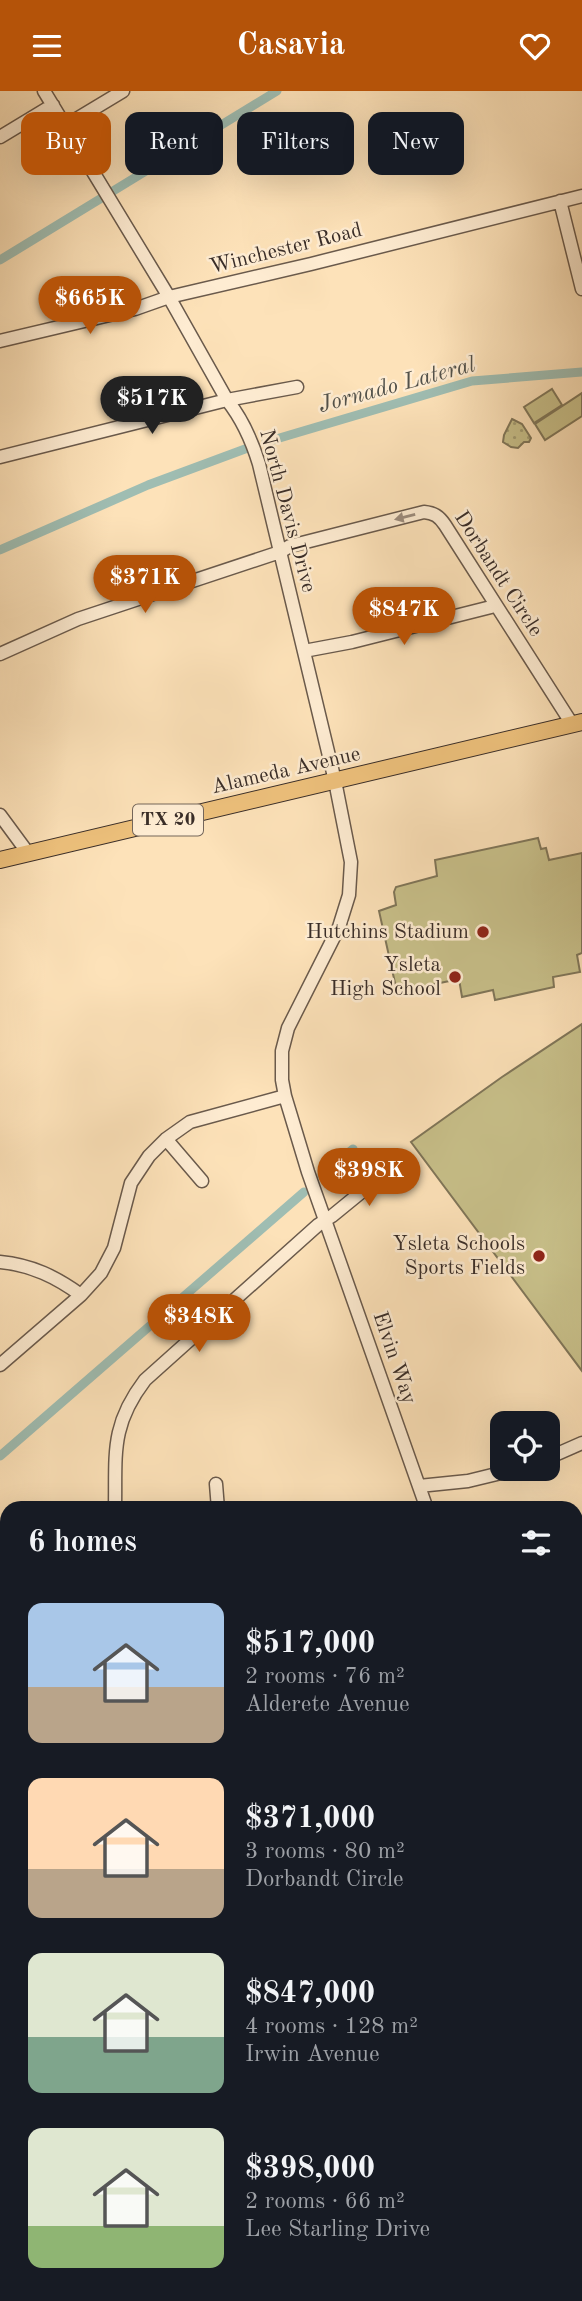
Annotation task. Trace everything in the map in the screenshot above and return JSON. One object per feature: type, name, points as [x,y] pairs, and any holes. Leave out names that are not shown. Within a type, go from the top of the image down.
[{"type":"main road","name":"Alameda Avenue","points":[[0,860],[577,723]]},
{"type":"street","name":"North Davis Drive","points":[[44,91],[57,112]]},
{"type":"street","points":[[88,112],[123,91]]},
{"type":"street","points":[[0,137],[53,105]]},
{"type":"street","name":"North Davis Drive","points":[[95,175],[252,442],[350,847],[350,887],[338,927],[288,1028],[281,1065],[285,1096]]},
{"type":"street","name":"Winchester Road","points":[[0,341],[582,196]]},
{"type":"street","points":[[560,201],[582,289]]},
{"type":"street","points":[[0,457],[227,400],[297,387]]},
{"type":"street","name":"Dorbandt Circle","points":[[0,654],[78,619],[280,552],[290,546],[424,512],[440,518],[495,606],[577,723]]},
{"type":"street","points":[[304,651],[352,642],[495,606]]},
{"type":"street","points":[[0,815],[28,853]]},
{"type":"street","points":[[0,1366],[94,1281],[108,1260],[117,1236],[126,1196],[135,1175],[166,1139],[190,1122],[285,1096]]},
{"type":"street","name":"Elvin Way","points":[[285,1096],[308,1171],[424,1501]]},
{"type":"street","points":[[166,1139],[202,1181]]},
{"type":"street","points":[[115,1501],[116,1444],[124,1412],[145,1380],[326,1220],[392,1167]]},
{"type":"street","points":[[0,1262],[38,1270],[81,1294]]},
{"type":"street","points":[[560,1453],[582,1443]]},
{"type":"street","points":[[419,1486],[468,1481],[490,1476]]},
{"type":"street","points":[[216,1484],[217,1501]]},
{"type":"shaded area","points":[[552,389],[562,405],[534,423],[524,407]]},
{"type":"shaded area","points":[[582,393],[582,416],[545,440],[535,424]]},
{"type":"shaded area","points":[[512,419],[522,424],[531,438],[518,448],[503,442]]},
{"type":"shaded area","name":"Hutchins Stadium","points":[[538,838],[541,849],[546,848],[549,860],[582,853],[582,953],[577,955],[580,972],[553,977],[554,987],[495,1000],[493,990],[462,997],[459,979],[397,992],[379,911],[396,905],[396,887],[437,876],[435,860]]},
{"type":"shaded area","name":"Ysleta Schools Sports Fields","points":[[582,1024],[582,1371],[411,1142]]},
{"type":"waterway","points":[[0,260],[277,91]]},
{"type":"waterway","name":"Jornado Lateral","points":[[266,442],[472,381],[582,372]]},
{"type":"waterway","name":"Jornado Lateral","points":[[0,550],[148,485],[245,449]]},
{"type":"waterway","points":[[322,1175],[353,1149]]},
{"type":"waterway","points":[[0,1456],[304,1192]]},
{"type":"place","name":"Hutchins Stadium","points":[[483,932]]},
{"type":"place","name":"Ysleta High School","points":[[455,977]]},
{"type":"place","name":"Ysleta Schools Sports Fields","points":[[539,1256]]}]
